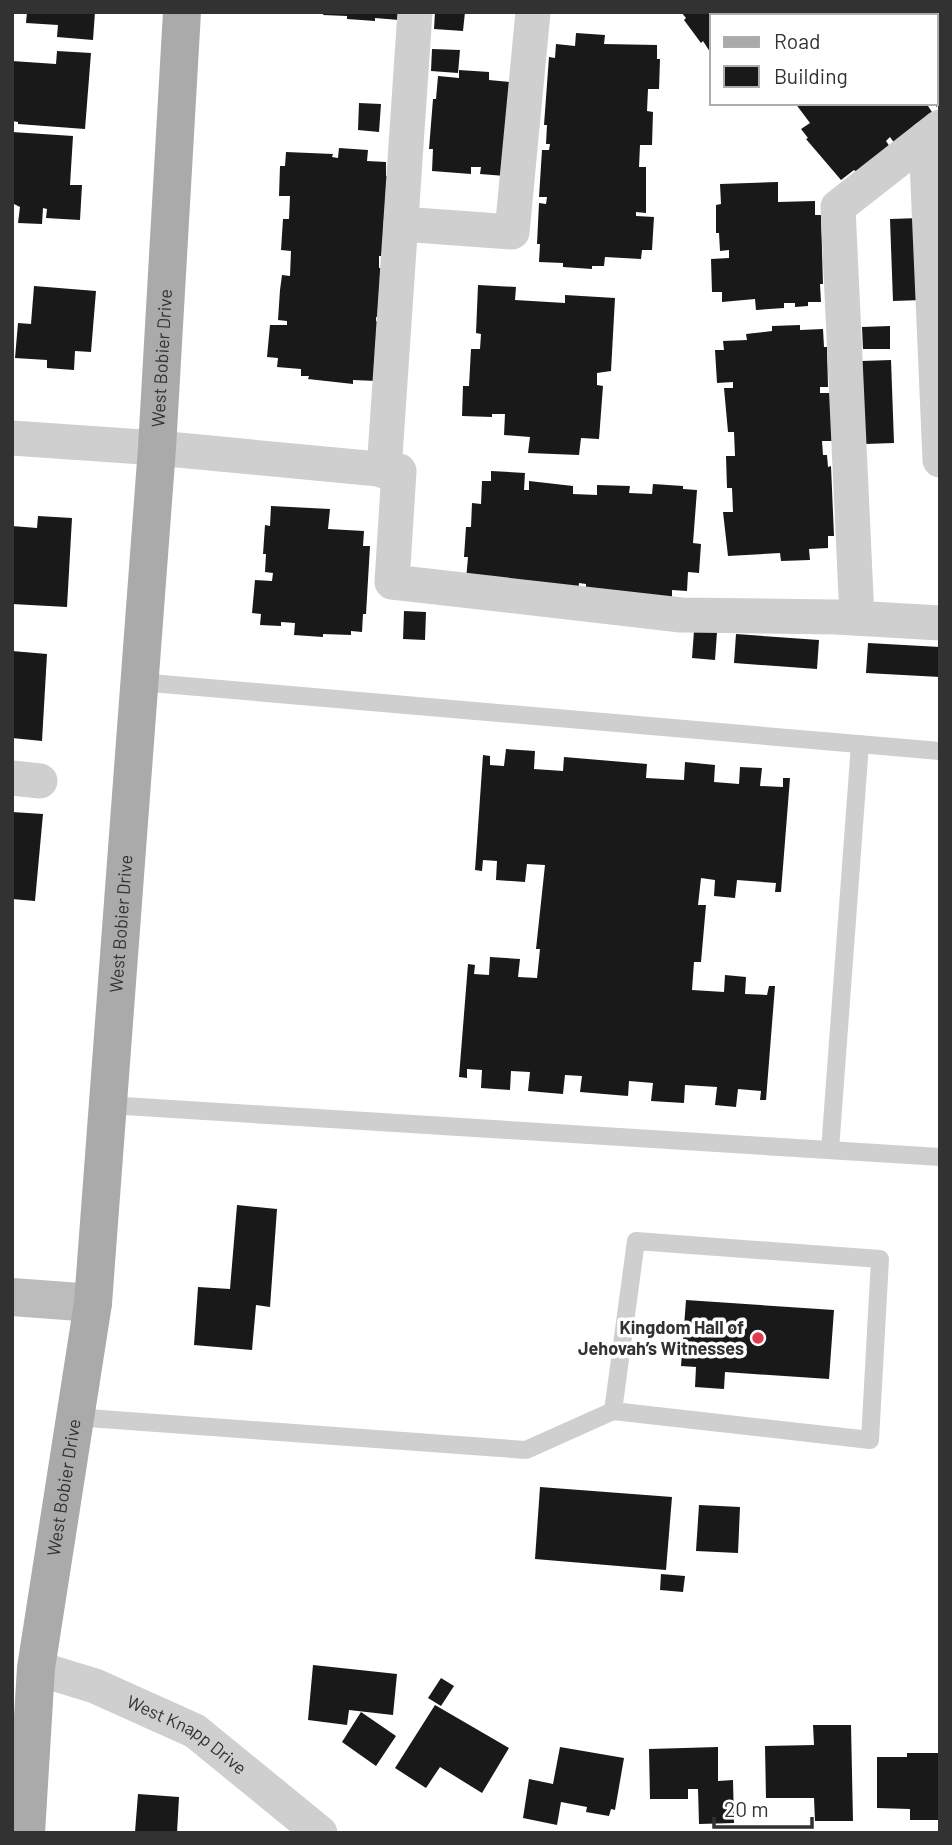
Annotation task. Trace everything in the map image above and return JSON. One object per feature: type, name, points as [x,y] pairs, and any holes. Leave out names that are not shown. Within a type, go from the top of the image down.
[{"type":"main road","name":"West Bobier Drive","points":[[26,1833],[36,1668],[93,1303],[157,448],[182,12]]},
{"type":"street","points":[[384,471],[415,12]]},
{"type":"street","points":[[401,224],[512,232],[533,12]]},
{"type":"street","points":[[933,132],[940,460]]},
{"type":"street","points":[[857,618],[838,207],[933,132]]},
{"type":"street","points":[[12,438],[157,448],[399,471],[392,582],[681,615],[857,618],[940,623]]},
{"type":"street","points":[[12,1297],[93,1303]]},
{"type":"street","name":"West Knapp Drive","points":[[36,1668],[95,1686],[195,1731],[320,1833]]},
{"type":"lane","points":[[139,682],[940,751]]},
{"type":"lane","points":[[830,1150],[860,744]]},
{"type":"lane","points":[[108,1105],[940,1157]]},
{"type":"lane","points":[[75,1417],[526,1450],[613,1411],[870,1440],[880,1259],[636,1241],[613,1411]]},
{"type":"building","points":[[27,12],[95,12],[93,40],[57,37],[58,25],[26,23]]},
{"type":"building","points":[[324,12],[399,12],[399,20],[347,19],[347,16],[323,15]]},
{"type":"building","points":[[435,12],[465,12],[463,31],[434,29]]},
{"type":"building","points":[[681,12],[812,14],[710,14],[710,52],[684,20],[686,18]]},
{"type":"building","points":[[940,12],[940,104],[936,107],[938,14],[886,14]]},
{"type":"building","points":[[576,33],[605,35],[604,44],[657,45],[657,59],[660,59],[659,89],[648,89],[647,111],[653,112],[652,145],[640,145],[639,167],[646,167],[646,213],[636,212],[636,216],[654,217],[652,250],[642,250],[641,259],[605,257],[604,266],[592,266],[592,269],[563,267],[563,263],[539,262],[540,244],[537,244],[539,203],[546,204],[547,197],[539,197],[542,150],[549,150],[550,144],[546,144],[547,125],[544,125],[549,57],[555,58],[556,44],[575,46]]},
{"type":"building","points":[[432,49],[460,50],[458,73],[431,71]]},
{"type":"building","points":[[57,51],[91,53],[85,129],[18,124],[12,121],[12,61],[56,64]]},
{"type":"building","points":[[459,70],[489,72],[489,80],[510,82],[505,176],[480,174],[481,167],[471,167],[471,174],[432,171],[433,149],[429,149],[433,99],[436,99],[438,76],[459,78]]},
{"type":"building","points":[[359,103],[381,104],[379,132],[358,130]]},
{"type":"building","points":[[796,105],[929,105],[934,115],[895,144],[890,137],[886,141],[890,147],[857,172],[854,170],[841,180],[806,139],[808,138],[801,129],[810,123]]},
{"type":"building","points":[[12,132],[73,136],[70,185],[82,185],[80,220],[46,218],[47,209],[43,208],[42,224],[18,223],[20,207],[12,203]]},
{"type":"building","points":[[339,148],[368,150],[367,161],[386,162],[386,176],[392,176],[385,256],[379,256],[379,268],[389,269],[386,318],[376,317],[377,381],[353,380],[353,384],[308,379],[309,376],[301,376],[301,369],[277,367],[278,358],[267,357],[270,325],[287,325],[287,321],[278,320],[282,275],[290,276],[291,251],[281,250],[283,219],[289,219],[290,196],[279,196],[280,166],[285,166],[286,152],[333,154],[332,157],[338,158]]},
{"type":"building","points":[[778,182],[778,202],[815,201],[815,215],[821,215],[821,302],[808,302],[808,306],[795,307],[795,303],[784,303],[784,308],[756,310],[755,299],[722,302],[722,292],[712,292],[711,259],[729,258],[729,250],[720,251],[719,233],[716,233],[716,205],[721,204],[720,184]]},
{"type":"building","points":[[920,218],[922,300],[893,301],[890,219]]},
{"type":"building","points":[[478,285],[516,287],[515,300],[565,303],[565,295],[615,298],[611,371],[597,373],[597,385],[603,386],[599,439],[581,438],[579,455],[528,453],[530,437],[504,435],[505,414],[492,414],[492,417],[462,416],[463,386],[469,386],[471,349],[480,349],[481,334],[476,333]]},
{"type":"building","points":[[34,286],[96,291],[91,352],[75,351],[74,370],[47,368],[47,360],[15,358],[18,323],[31,324]]},
{"type":"building","points":[[800,325],[800,330],[823,329],[824,347],[827,347],[828,387],[820,387],[820,393],[831,393],[833,441],[822,441],[823,455],[827,455],[828,467],[831,466],[834,536],[828,536],[828,548],[809,549],[810,560],[781,561],[780,553],[728,556],[723,512],[733,512],[732,488],[727,488],[726,456],[735,456],[734,432],[728,432],[724,388],[733,388],[733,382],[717,383],[715,350],[724,350],[723,341],[747,340],[746,334],[772,331],[772,326]]},
{"type":"building","points":[[890,326],[890,349],[863,349],[862,327]]},
{"type":"building","points":[[891,360],[894,443],[865,444],[862,361]]},
{"type":"building","points":[[491,471],[525,473],[524,490],[529,490],[529,481],[573,486],[573,494],[597,495],[597,485],[630,486],[629,493],[652,494],[653,484],[697,490],[693,543],[701,544],[699,573],[688,572],[687,591],[672,590],[672,597],[586,589],[586,584],[579,583],[578,593],[466,580],[466,527],[471,527],[472,503],[481,504],[482,481],[491,481]]},
{"type":"building","points":[[271,506],[330,509],[328,529],[364,531],[363,546],[370,546],[366,614],[363,614],[362,632],[351,631],[351,635],[323,634],[323,637],[294,635],[295,623],[281,622],[281,626],[260,625],[261,614],[252,613],[255,580],[272,581],[273,573],[265,572],[266,554],[263,554],[265,525],[270,526]]},
{"type":"building","points":[[38,516],[72,518],[67,607],[12,604],[12,526],[37,528]]},
{"type":"building","points":[[404,611],[426,612],[425,640],[403,639]]},
{"type":"building","points":[[694,631],[717,632],[715,660],[692,658]]},
{"type":"building","points":[[736,634],[819,640],[817,669],[734,663]]},
{"type":"building","points":[[868,643],[940,647],[940,677],[866,673]]},
{"type":"building","points":[[12,651],[47,654],[42,741],[12,738]]},
{"type":"building","points":[[506,749],[535,751],[534,769],[563,771],[564,757],[647,764],[646,778],[684,780],[685,762],[715,765],[714,782],[739,784],[740,767],[762,768],[760,786],[783,787],[783,778],[790,778],[781,892],[775,892],[776,883],[737,880],[735,898],[714,896],[715,880],[701,878],[698,905],[706,905],[701,962],[694,962],[692,990],[724,992],[725,975],[746,977],[745,994],[767,995],[769,986],[775,986],[766,1100],[760,1100],[761,1091],[738,1089],[736,1107],[715,1105],[717,1087],[685,1085],[684,1103],[651,1101],[653,1083],[629,1081],[628,1096],[580,1092],[582,1076],[565,1075],[563,1094],[528,1091],[530,1072],[511,1071],[510,1090],[481,1088],[482,1070],[467,1069],[467,1078],[459,1077],[468,964],[475,965],[474,974],[489,975],[490,957],[520,959],[518,977],[537,978],[540,949],[536,949],[545,865],[527,864],[525,882],[496,880],[497,861],[483,860],[482,871],[475,870],[483,755],[490,756],[490,765],[504,766]]},
{"type":"building","points":[[12,812],[43,814],[35,901],[12,899]]},
{"type":"building","points":[[237,1205],[277,1209],[270,1307],[256,1305],[252,1350],[194,1345],[198,1287],[230,1289]]},
{"type":"building","name":"Kingdom Hall of Jehovah’s Witnesses","points":[[686,1300],[834,1310],[829,1379],[725,1372],[724,1389],[695,1387],[696,1367],[681,1366]]},
{"type":"building","points":[[540,1487],[672,1497],[666,1570],[535,1559]]},
{"type":"building","points":[[699,1505],[740,1507],[738,1553],[696,1551]]},
{"type":"building","points":[[661,1574],[685,1576],[683,1592],[660,1590]]},
{"type":"building","points":[[313,1665],[397,1674],[393,1715],[349,1710],[347,1725],[308,1720]]},
{"type":"building","points":[[441,1678],[454,1686],[441,1706],[428,1698]]},
{"type":"building","points":[[435,1705],[509,1748],[482,1793],[440,1767],[426,1788],[395,1768]]},
{"type":"building","points":[[361,1712],[396,1736],[376,1766],[342,1742]]},
{"type":"building","points":[[813,1725],[851,1725],[853,1821],[815,1821],[814,1798],[766,1798],[765,1746],[814,1745]]},
{"type":"building","points":[[560,1747],[624,1758],[615,1810],[611,1809],[609,1816],[586,1812],[587,1807],[561,1802],[557,1825],[523,1818],[529,1779],[553,1784]]},
{"type":"building","points":[[718,1747],[718,1781],[733,1780],[734,1823],[699,1824],[698,1789],[688,1789],[688,1799],[650,1799],[649,1749]]},
{"type":"building","points":[[907,1753],[939,1753],[940,1820],[910,1820],[910,1809],[877,1808],[877,1757],[907,1757]]},
{"type":"building","points":[[138,1794],[179,1797],[177,1833],[135,1832]]},
{"type":"place","name":"Kingdom Hall of Jehovah’s Witnesses","points":[[758,1338]]}]
